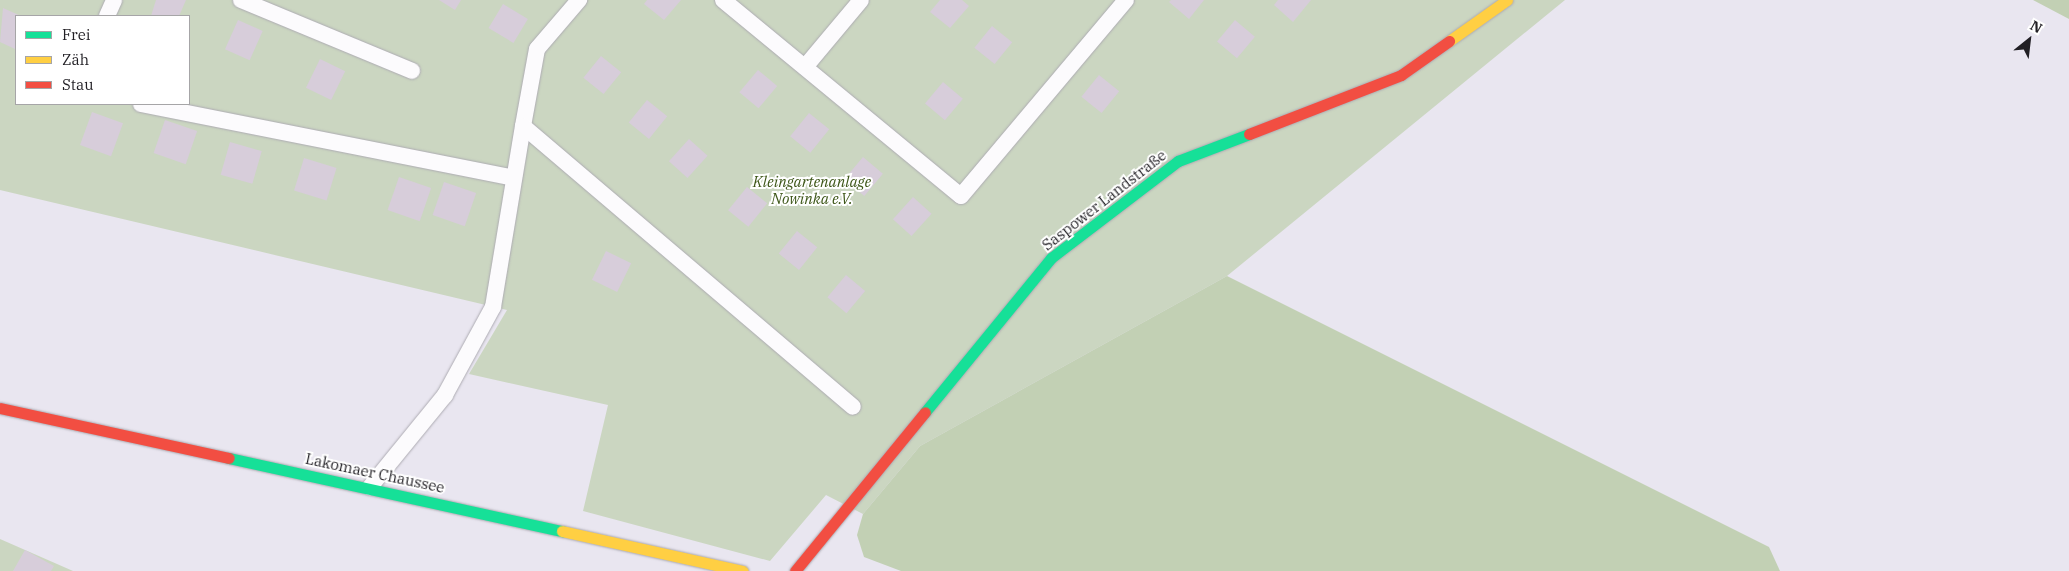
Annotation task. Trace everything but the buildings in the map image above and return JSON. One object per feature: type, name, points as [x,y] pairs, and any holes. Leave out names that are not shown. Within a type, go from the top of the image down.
[{"type":"street","name":"Saspower Landstraße","points":[[795,571],[1051,258],[1178,161],[1401,75],[1507,0]]},
{"type":"street","name":"Lakomaer Chaussee","points":[[0,408],[370,487],[743,571]]},
{"type":"lane","points":[[107,15],[114,0]]},
{"type":"lane","points":[[242,0],[412,71]]},
{"type":"lane","points":[[370,487],[445,395],[493,306],[537,49],[578,0]]},
{"type":"lane","points":[[723,0],[961,196],[1126,0]]},
{"type":"lane","points":[[805,67],[861,0]]},
{"type":"lane","points":[[146,105],[514,178]]},
{"type":"lane","points":[[523,126],[853,407]]},
{"type":"green space","name":"Kleingartenanlage Nowinka e.V.","points":[[0,0],[1565,0],[1227,276],[920,446],[863,514],[826,495],[770,561],[583,511],[608,405],[469,374],[507,310],[0,190]]},
{"type":"green space","points":[[2033,0],[2069,0],[2069,19]]},
{"type":"green space","points":[[1227,276],[1769,547],[1780,571],[901,571],[864,557],[857,535],[863,514],[920,446]]},
{"type":"green space","points":[[0,539],[73,571],[0,571]]},
{"type":"traffic: fast","points":[[925,412],[1051,258],[1178,161],[1249,134]]},
{"type":"traffic: fast","points":[[229,458],[562,531]]},
{"type":"traffic: slow","points":[[1449,41],[1507,0]]},
{"type":"traffic: slow","points":[[562,531],[743,571]]},
{"type":"traffic: jam","points":[[1249,134],[1401,75],[1449,41]]},
{"type":"traffic: jam","points":[[0,408],[229,458]]},
{"type":"traffic: jam","points":[[795,571],[925,412]]}]
